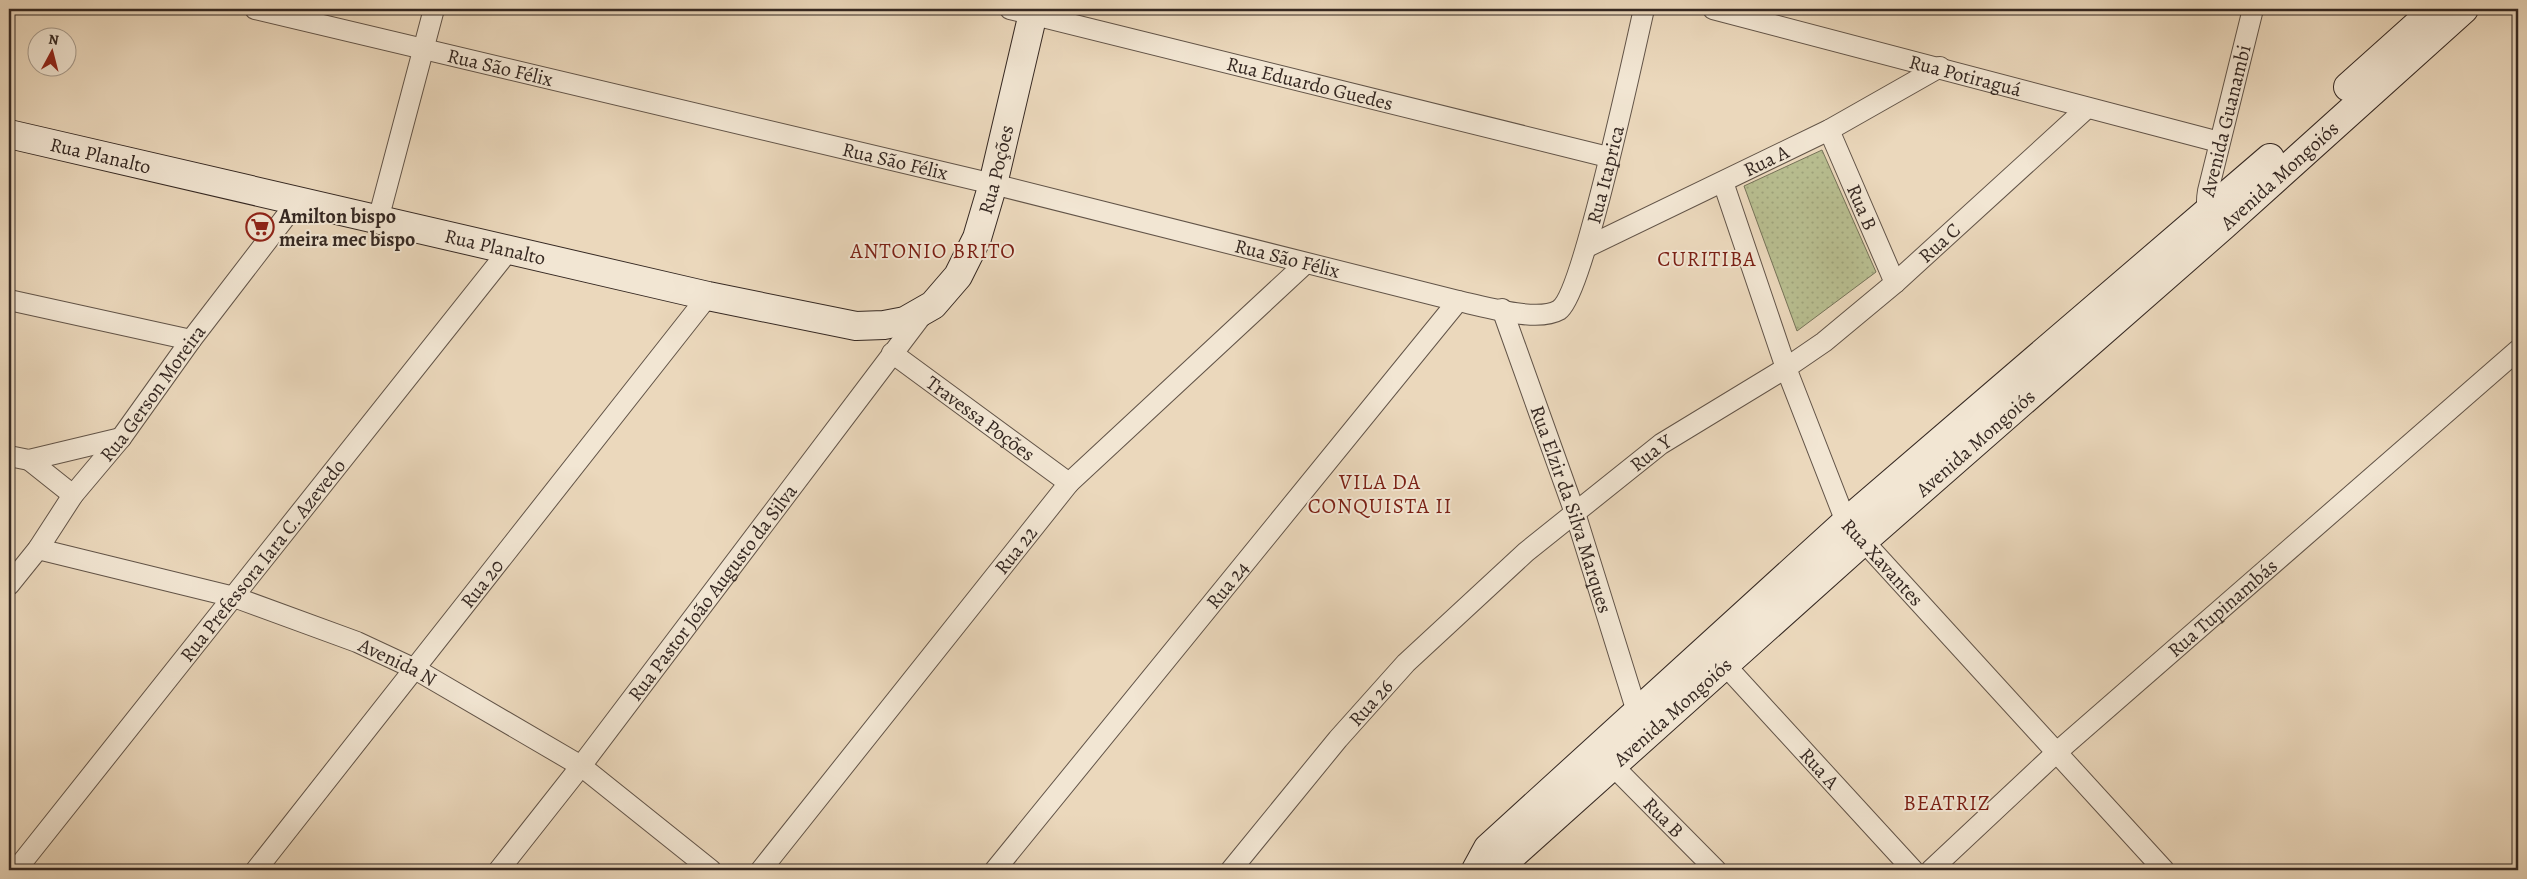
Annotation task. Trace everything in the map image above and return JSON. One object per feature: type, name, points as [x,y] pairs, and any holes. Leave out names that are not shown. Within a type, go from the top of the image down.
[{"type":"street","name":"Rua São Félix","points":[[255,9],[993,184],[1458,301],[1535,315]]},
{"type":"street","points":[[378,220],[434,9]]},
{"type":"street","name":"Rua Itaprica","points":[[1535,315],[1547,314],[1565,305],[1587,246],[1644,9]]},
{"type":"street","name":"Rua Potiraguá","points":[[1713,9],[1940,67],[2219,142]]},
{"type":"street","name":"Avenida Guanambi","points":[[2215,219],[2206,203],[2208,191],[2253,9]]},
{"type":"street","name":"Avenida Mongoiós","points":[[2215,219],[2435,9]]},
{"type":"street","name":"Avenida Mongoiós","points":[[1476,870],[1488,848],[1637,712],[1854,532],[2215,219],[2464,9]]},
{"type":"street","name":"Rua Eduardo Guedes","points":[[1026,11],[1608,157]]},
{"type":"street","name":"Rua Poções","points":[[923,313],[942,297],[958,276],[977,238],[993,184],[1026,11]]},
{"type":"street","name":"Rua A","points":[[1587,246],[1829,130],[1940,67]]},
{"type":"street","name":"Rua C","points":[[1786,368],[1824,342],[1895,283],[2087,108]]},
{"type":"street","name":"Rua B","points":[[1829,130],[1895,283]]},
{"type":"street","name":"Rua Planalto","points":[[9,134],[708,296],[856,326],[905,322],[923,313]]},
{"type":"street","name":"Rua Xavantes","points":[[1723,182],[1786,368],[1854,532],[2164,870]]},
{"type":"street","name":"Rua Gerson Moreira","points":[[9,585],[38,549],[73,495],[121,438],[191,340],[297,202]]},
{"type":"street","name":"Rua Prefessora Iara C. Azevedo","points":[[16,870],[509,250]]},
{"type":"street","name":"Rua 22","points":[[761,870],[1070,483],[1305,264]]},
{"type":"street","name":"Rua 20","points":[[256,870],[708,296]]},
{"type":"street","points":[[9,300],[191,340]]},
{"type":"street","name":"Rua 24","points":[[995,870],[1458,301]]},
{"type":"street","name":"Rua Elzir da Silva Marques","points":[[1502,309],[1575,513],[1637,712]]},
{"type":"street","name":"Rua Pastor João Augusto da Silva","points":[[499,870],[581,766],[923,313]]},
{"type":"street","name":"Rua Tupinambás","points":[[1931,870],[2057,752],[2518,350]]},
{"type":"street","name":"Travessa Poções","points":[[892,352],[1070,483]]},
{"type":"street","name":"Rua Y","points":[[1526,552],[1661,444],[1786,368]]},
{"type":"street","points":[[9,456],[29,460],[121,438]]},
{"type":"street","points":[[29,460],[73,495]]},
{"type":"street","name":"Avenida Mongoiós","points":[[1482,870],[1508,860],[1725,665],[1854,532]]},
{"type":"street","name":"Avenida N","points":[[38,549],[234,597],[357,642],[415,669],[581,766],[711,870]]},
{"type":"street","name":"Rua 26","points":[[1231,870],[1338,738],[1406,663],[1526,552]]},
{"type":"street","name":"Rua A","points":[[1725,665],[1914,870]]},
{"type":"street","name":"Rua B","points":[[1613,766],[1716,870]]},
{"type":"green space","points":[[1822,150],[1876,272],[1797,331],[1744,186]]},
{"type":"place","name":"Amilton bispo meira mec bispo","points":[[260,227]]},
{"type":"district","name":"ANTONIO BRITO","points":[[933,251]]},
{"type":"district","name":"CURITIBA","points":[[1707,259]]},
{"type":"district","name":"VILA DA CONQUISTA II","points":[[1380,494]]},
{"type":"district","name":"BEATRIZ","points":[[1947,803]]}]
